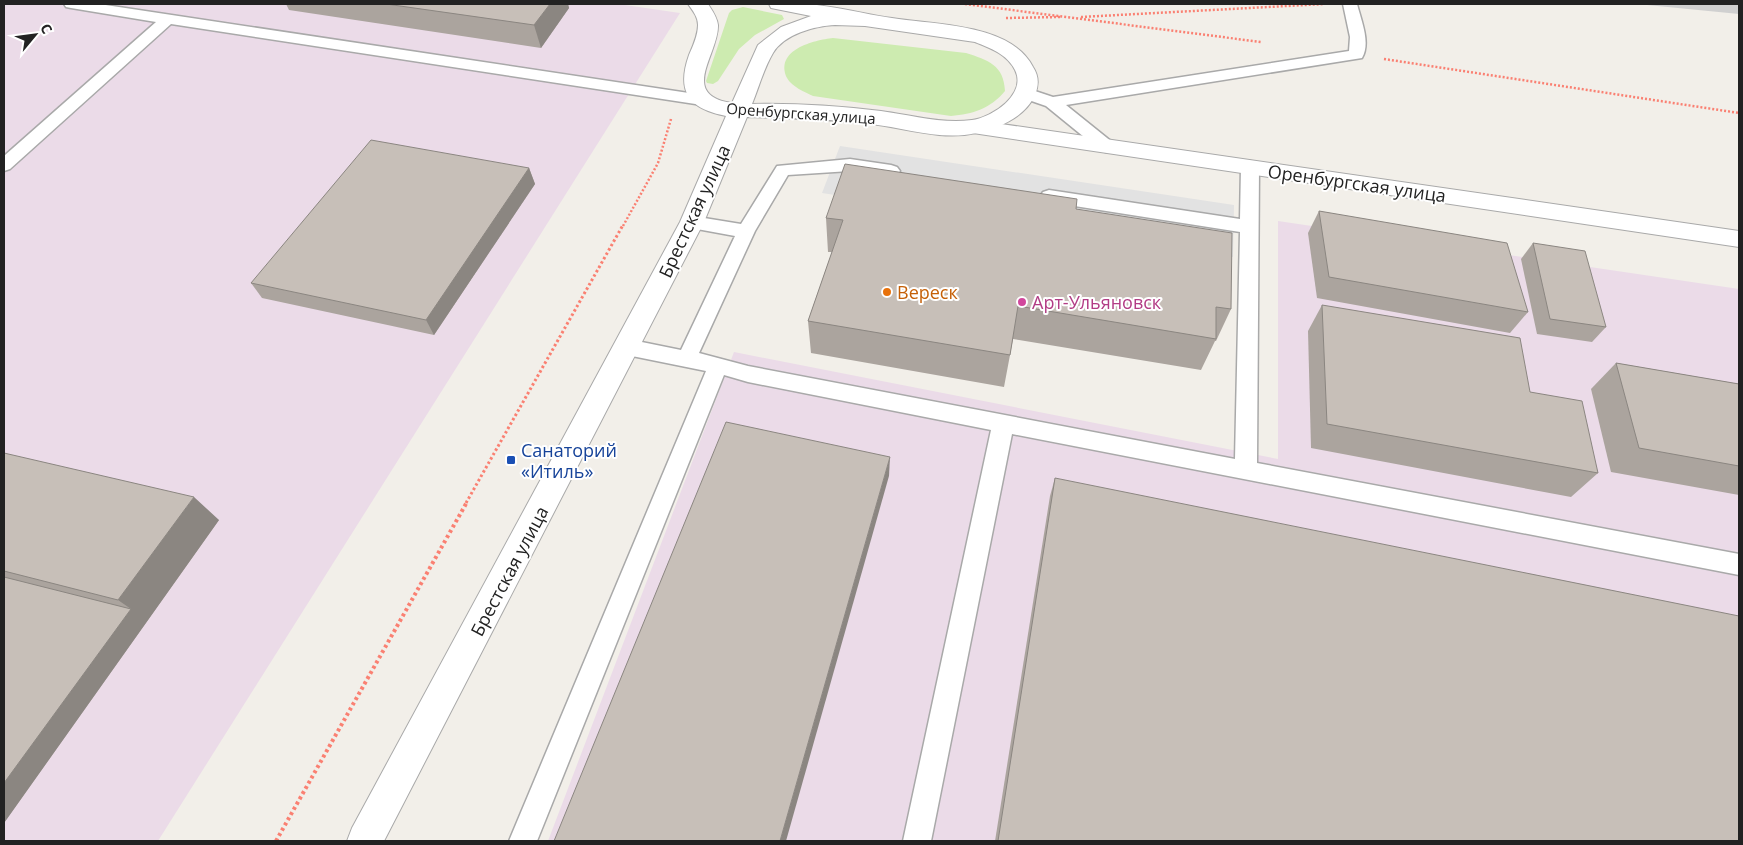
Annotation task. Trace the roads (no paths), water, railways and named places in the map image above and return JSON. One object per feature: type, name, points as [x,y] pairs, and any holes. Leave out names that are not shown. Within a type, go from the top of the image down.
[{"type":"street","name":"Оренбургская улица","points":[[698,4],[707,19],[708,29],[695,67],[694,90],[702,100],[713,106],[739,110],[838,112],[942,127],[974,127],[1739,239]]},
{"type":"street","points":[[778,4],[864,20],[982,38],[995,43],[1016,57],[1023,66],[1028,79],[1026,93]]},
{"type":"street","name":"Брестская улица","points":[[365,841],[692,222],[765,49],[781,34],[802,25],[831,18],[864,20]]},
{"type":"street","name":"Оренбургская улица","points":[[974,127],[1008,112],[1019,103],[1026,93]]},
{"type":"lane","points":[[71,4],[702,100]]},
{"type":"lane","points":[[1052,102],[1356,55],[1358,37],[1350,4]]},
{"type":"lane","points":[[4,165],[168,19]]},
{"type":"lane","points":[[1026,93],[1052,102],[1106,146]]},
{"type":"lane","points":[[687,358],[746,231],[783,170],[850,165],[908,174]]},
{"type":"lane","points":[[1246,470],[1250,167]]},
{"type":"lane","points":[[1035,194],[1249,227]]},
{"type":"lane","points":[[692,222],[746,231]]},
{"type":"lane","points":[[627,347],[687,358],[748,374],[1739,565]]},
{"type":"lane","points":[[523,841],[718,365]]},
{"type":"lane","points":[[917,841],[1003,423]]},
{"type":"place","name":"Вереск","points":[[887,292]]},
{"type":"place","name":"Арт-Ульяновск","points":[[1022,302]]},
{"type":"place","name":"Санаторий «Итиль»","points":[[511,460]]}]
